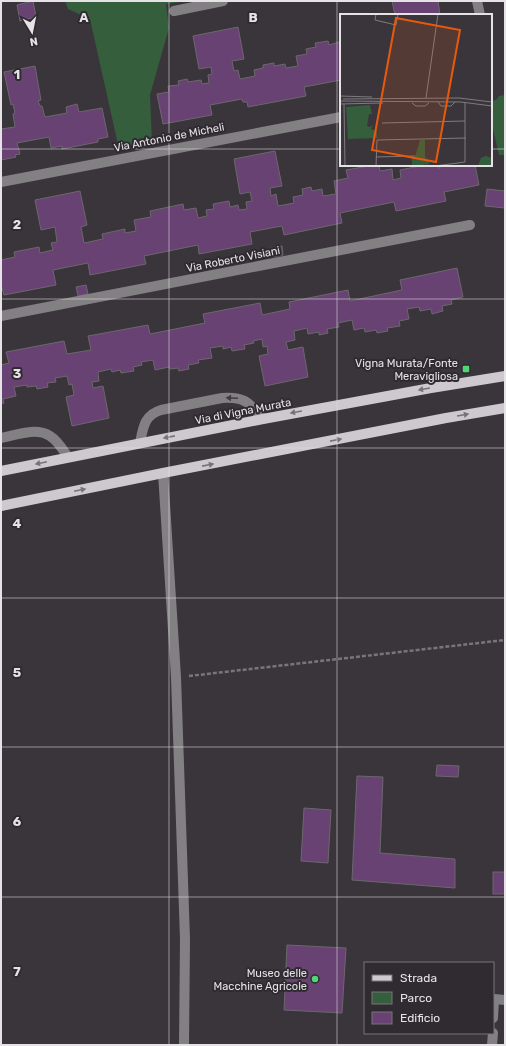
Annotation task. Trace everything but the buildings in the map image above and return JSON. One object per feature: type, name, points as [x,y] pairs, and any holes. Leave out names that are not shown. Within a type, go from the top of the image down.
[{"type":"main road","name":"Via di Vigna Murata","points":[[1,471],[263,419],[505,375]]},
{"type":"main road","points":[[1,506],[163,473],[505,408]]},
{"type":"street","points":[[174,10],[223,1]]},
{"type":"street","points":[[477,1],[480,14]]},
{"type":"street","name":"Via Antonio de Micheli","points":[[1,182],[340,116]]},
{"type":"street","name":"Via Roberto Visiani","points":[[1,316],[470,225]]},
{"type":"street","points":[[140,443],[144,425],[148,417],[154,412],[222,398],[231,397],[244,400],[263,419]]},
{"type":"street","points":[[485,411],[505,411]]},
{"type":"street","points":[[1,438],[27,433],[44,433],[56,442],[68,457]]},
{"type":"street","points":[[163,473],[176,677],[185,939],[184,1045]]},
{"type":"street","points":[[494,999],[505,1000]]},
{"type":"street","points":[[492,1045],[493,1034]]},
{"type":"path","points":[[176,677],[505,640]]},
{"type":"green space","points":[[65,1],[187,1],[166,4],[169,28],[150,95],[152,142],[119,149],[90,19],[68,9]]},
{"type":"green space","points":[[505,95],[505,155],[499,155],[492,124],[492,102],[499,96]]},
{"type":"place","name":"Vigna Murata/Fonte Meravigliosa","points":[[466,369]]},
{"type":"place","name":"Museo delle Macchine Agricole","points":[[315,979]]}]
